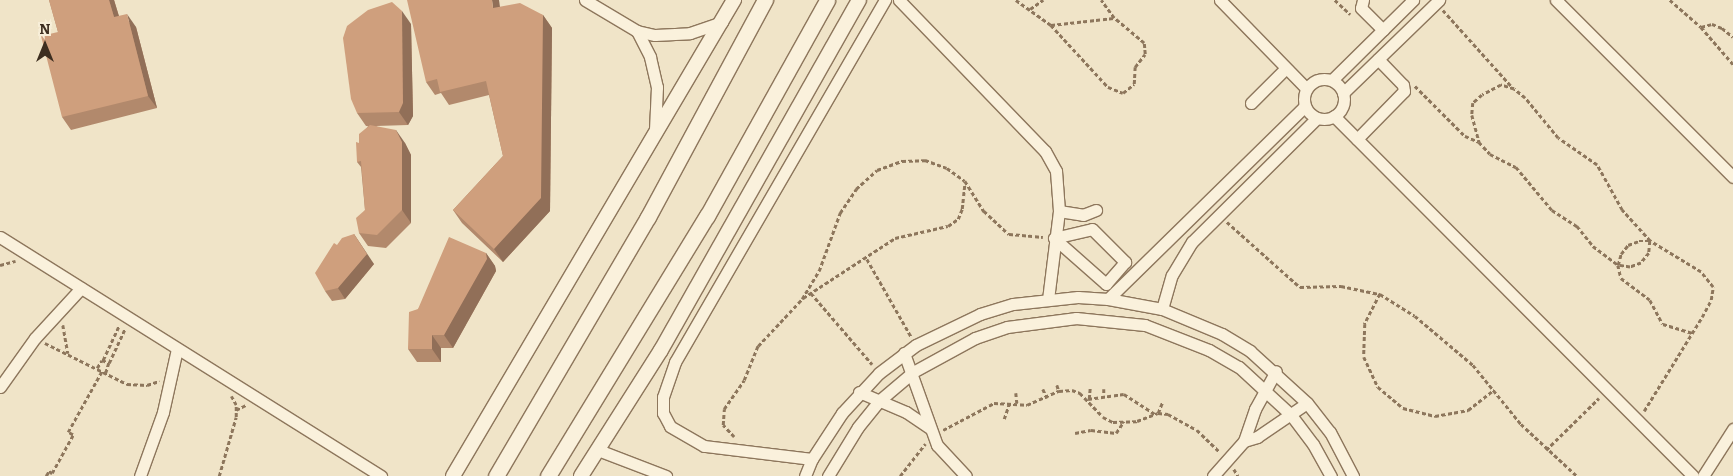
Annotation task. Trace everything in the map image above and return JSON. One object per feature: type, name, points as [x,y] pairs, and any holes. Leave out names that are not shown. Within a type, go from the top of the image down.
[{"type":"main road","points":[[496,476],[648,217],[765,0]]},
{"type":"main road","points":[[548,476],[707,216],[827,0]]},
{"type":"street","points":[[585,0],[637,31],[682,34],[724,21]]},
{"type":"street","points":[[453,476],[654,134],[724,21],[734,0]]},
{"type":"street","points":[[581,476],[661,350],[860,0]]},
{"type":"street","points":[[812,459],[704,446],[678,434],[663,413],[665,383],[885,0]]},
{"type":"street","points":[[899,0],[1046,151],[1056,171],[1059,211],[1054,238],[1048,299]]},
{"type":"street","points":[[1220,0],[1306,88]]},
{"type":"street","points":[[1363,0],[1361,8],[1383,30]]},
{"type":"street","points":[[1332,80],[1413,0]]},
{"type":"street","points":[[1556,0],[1733,177]]},
{"type":"street","points":[[1343,93],[1438,1]]},
{"type":"street","points":[[637,31],[650,57],[657,87],[654,134]]},
{"type":"street","points":[[1357,139],[1404,91],[1403,85],[1378,59]]},
{"type":"street","points":[[1251,103],[1286,68]]},
{"type":"street","points":[[1162,309],[1172,274],[1181,258],[1218,215],[1317,118],[1334,116],[1343,106],[1343,93],[1332,80],[1320,79],[1306,88]]},
{"type":"street","points":[[1108,299],[1304,107],[1306,88]]},
{"type":"street","points":[[1304,107],[1317,118]]},
{"type":"street","points":[[1334,116],[1693,476]]},
{"type":"street","points":[[1059,211],[1083,214],[1096,210]]},
{"type":"street","points":[[1092,229],[1124,260],[1125,265],[1103,284],[1054,238],[1092,229]]},
{"type":"street","points":[[0,237],[381,476]]},
{"type":"street","points":[[0,387],[35,338],[81,288]]},
{"type":"street","points":[[805,476],[812,459],[860,392],[879,373],[916,345],[980,314],[1048,299],[1108,299],[1162,309],[1222,334],[1276,371],[1307,403],[1330,432],[1353,476]]},
{"type":"street","points":[[828,476],[849,440],[880,400],[913,372],[951,349],[1007,327],[1076,318],[1128,322],[1178,336],[1239,367],[1266,389],[1291,415],[1313,444],[1331,476]]},
{"type":"street","points":[[140,476],[163,412],[177,348]]},
{"type":"street","points":[[904,353],[913,372],[931,432]]},
{"type":"street","points":[[1213,476],[1244,441],[1266,389],[1276,371]]},
{"type":"street","points":[[860,392],[906,412],[931,432],[966,476]]},
{"type":"street","points":[[1244,441],[1257,437],[1307,403]]},
{"type":"street","points":[[1703,476],[1733,429]]},
{"type":"street","points":[[598,450],[638,472],[666,476]]},
{"type":"path","points":[[1016,0],[1051,25],[1108,87],[1124,93],[1134,84],[1135,67],[1145,54],[1144,43],[1114,18],[1101,0]]},
{"type":"path","points":[[1028,9],[1044,0]]},
{"type":"path","points":[[1670,0],[1701,27],[1733,64]]},
{"type":"path","points":[[1438,1],[1514,89],[1533,106],[1558,138],[1597,165],[1622,210],[1650,241],[1701,272],[1713,287],[1711,300],[1692,334],[1638,421]]},
{"type":"path","points":[[1051,25],[1114,18]]},
{"type":"path","points":[[1701,27],[1712,24],[1722,28],[1733,37]]},
{"type":"path","points":[[1411,82],[1465,136],[1479,142],[1490,154],[1516,167],[1552,210],[1577,226],[1592,246],[1618,265],[1630,267],[1641,262],[1649,253],[1650,241]]},
{"type":"path","points":[[1479,142],[1472,115],[1474,103],[1492,88],[1500,85],[1514,89]]},
{"type":"path","points":[[749,450],[727,432],[722,418],[724,409],[744,380],[758,346],[802,299],[819,271],[840,213],[856,189],[877,170],[902,161],[925,160],[947,168],[965,181],[984,211],[1009,234],[1054,238]]},
{"type":"path","points":[[802,299],[867,259],[880,247],[895,238],[948,226],[958,219],[965,181]]},
{"type":"path","points":[[1218,215],[1300,286],[1341,286],[1380,294],[1445,339],[1494,390],[1546,450],[1577,476]]},
{"type":"path","points":[[1650,241],[1639,241],[1628,245],[1621,254],[1618,265],[1621,278],[1650,300],[1663,324],[1692,334]]},
{"type":"path","points":[[867,259],[916,345]]},
{"type":"path","points":[[811,293],[879,373]]},
{"type":"path","points":[[1380,294],[1365,324],[1364,357],[1378,387],[1403,408],[1435,416],[1468,410],[1494,390]]},
{"type":"path","points":[[61,308],[68,354]]},
{"type":"path","points":[[96,368],[103,360],[127,317]]},
{"type":"path","points":[[46,476],[48,471],[52,473],[73,434],[68,432],[109,363],[127,317]]},
{"type":"path","points":[[35,338],[137,386],[157,383],[173,372]]},
{"type":"path","points":[[103,360],[109,363]]},
{"type":"path","points":[[1058,385],[1058,391]]},
{"type":"path","points":[[1089,399],[1090,387]]},
{"type":"path","points":[[219,476],[236,410],[226,389]]},
{"type":"path","points":[[1043,389],[1046,398]]},
{"type":"path","points":[[1104,389],[1104,395]]},
{"type":"path","points":[[900,476],[931,432],[981,407],[1010,402],[1027,406],[1058,391],[1072,390],[1089,399],[1104,417],[1113,422],[1138,421],[1157,413],[1162,403]]},
{"type":"path","points":[[1546,450],[1607,390]]},
{"type":"path","points":[[1016,393],[1017,403]]},
{"type":"path","points":[[1089,399],[1104,395],[1124,394],[1157,413],[1180,420],[1196,430],[1229,460]]},
{"type":"path","points":[[1004,419],[1010,402]]},
{"type":"path","points":[[1075,434],[1096,430],[1116,434],[1124,421]]},
{"type":"building","points":[[49,0],[109,0],[114,17],[127,14],[148,96],[62,117],[41,36],[58,32]]},
{"type":"building","points":[[407,0],[492,0],[493,8],[520,3],[543,15],[541,198],[494,249],[453,210],[503,156],[486,81],[440,92],[437,79],[426,82]]},
{"type":"building","points":[[392,2],[402,11],[403,103],[399,112],[357,113],[351,99],[343,38],[347,26],[368,10]]},
{"type":"building","points":[[370,125],[396,130],[402,142],[402,210],[377,235],[359,233],[356,218],[365,210],[361,161],[357,162],[356,142],[359,143],[359,134]]},
{"type":"building","points":[[354,234],[367,254],[338,288],[325,291],[315,273],[334,243],[337,245],[342,238]]},
{"type":"building","points":[[449,237],[486,253],[487,259],[444,335],[432,335],[432,349],[408,349],[409,312],[418,309]]}]
